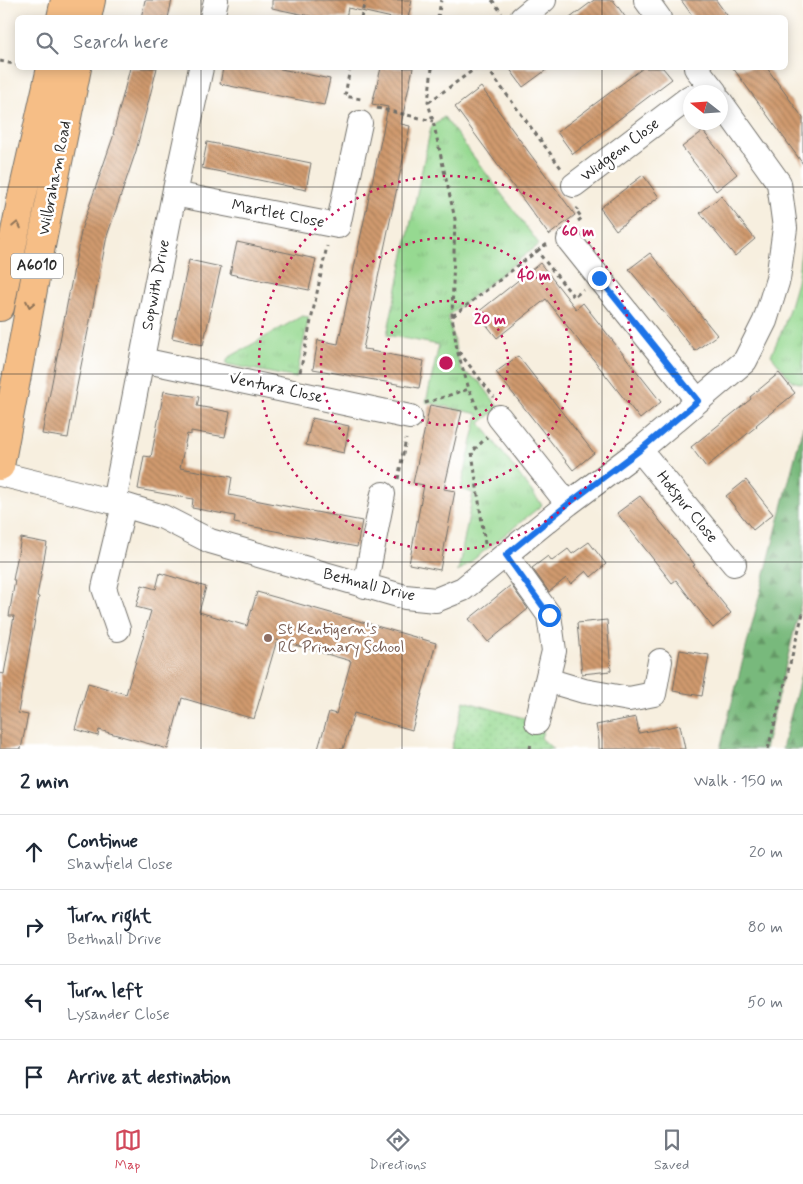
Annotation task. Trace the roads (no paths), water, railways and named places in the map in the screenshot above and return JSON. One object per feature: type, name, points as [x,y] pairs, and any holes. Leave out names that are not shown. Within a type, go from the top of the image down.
[{"type":"highway","points":[[69,14],[91,0]]},
{"type":"highway","name":"Wilbraham Road","points":[[0,307],[51,70]]},
{"type":"highway","name":"Wilbraham Road","points":[[0,466],[77,70]]},
{"type":"street","points":[[213,15],[216,0]]},
{"type":"street","points":[[526,15],[544,0]]},
{"type":"street","points":[[646,0],[657,15]]},
{"type":"street","name":"Sopwith Drive","points":[[118,629],[104,588],[142,360],[201,70]]},
{"type":"street","name":"Widgeon Close","points":[[574,185],[683,105]]},
{"type":"street","name":"Martlet Close","points":[[174,194],[338,226],[362,114]]},
{"type":"street","name":"Bethnall Drive","points":[[0,474],[163,517],[210,542],[405,597],[436,600],[463,589],[568,504],[640,450],[744,361],[765,321],[778,278],[785,228],[779,183],[728,119]]},
{"type":"street","points":[[569,240],[698,401]]},
{"type":"street","name":"Ventura Close","points":[[142,360],[410,417]]},
{"type":"street","points":[[487,421],[568,504]]},
{"type":"street","name":"Hotspur Close","points":[[640,450],[734,564]]},
{"type":"street","points":[[365,586],[383,494]]},
{"type":"street","points":[[497,561],[549,615],[554,651],[537,722]]},
{"type":"street","points":[[547,680],[584,691],[629,699],[654,694],[660,661]]},
{"type":"place","name":"St Kentigern's RC Primary School","points":[[268,638]]}]
